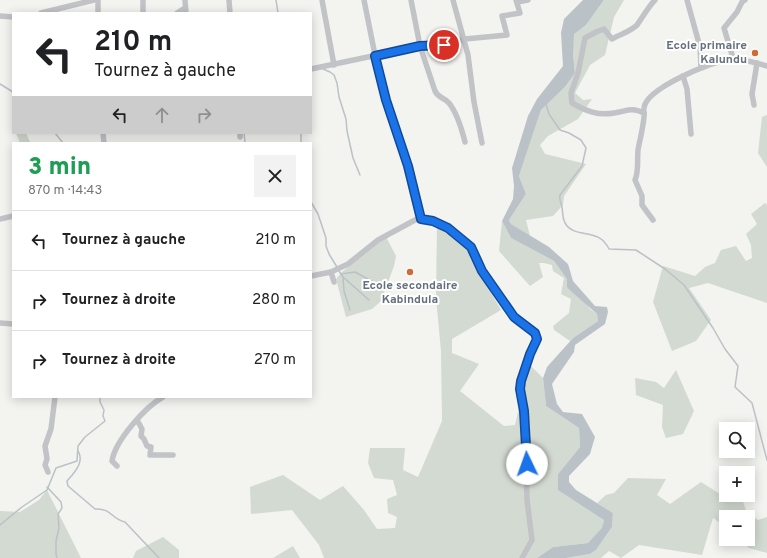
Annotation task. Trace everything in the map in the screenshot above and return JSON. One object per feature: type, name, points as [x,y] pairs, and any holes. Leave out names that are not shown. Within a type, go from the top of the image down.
[{"type":"street","points":[[45,12],[94,0]]},
{"type":"street","points":[[98,0],[98,12]]},
{"type":"street","points":[[143,0],[143,12]]},
{"type":"street","points":[[185,0],[185,11]]},
{"type":"street","points":[[229,0],[230,12]]},
{"type":"street","points":[[322,0],[334,65]]},
{"type":"street","points":[[364,0],[375,56],[386,100],[408,166],[421,219]]},
{"type":"street","points":[[411,0],[420,46],[435,91],[439,97],[447,101],[452,108],[466,142]]},
{"type":"street","points":[[453,0],[464,39],[471,72],[474,102],[482,143]]},
{"type":"street","points":[[312,69],[420,46],[444,45],[464,39],[507,35],[502,16],[520,13],[517,1],[528,0]]},
{"type":"street","points":[[644,113],[634,109],[613,114],[586,111],[572,103],[571,93],[578,73],[585,38],[604,29],[612,39],[627,32],[637,24],[642,16],[648,11],[650,4],[655,0]]},
{"type":"street","points":[[687,0],[700,47],[701,67]]},
{"type":"street","points":[[733,58],[724,28],[745,0]]},
{"type":"street","points":[[0,16],[12,17]]},
{"type":"street","points":[[653,220],[642,205],[642,196],[635,180],[637,176],[638,150],[644,108],[647,101],[663,88],[682,76],[701,67],[733,58],[767,66]]},
{"type":"street","points":[[754,105],[752,94],[757,63]]},
{"type":"street","points":[[682,76],[687,89],[691,134]]},
{"type":"street","points":[[0,219],[12,216]]},
{"type":"street","points":[[312,276],[331,272],[348,264],[378,240],[415,220],[421,219],[433,221],[448,228],[471,247],[482,271],[514,317],[535,333],[537,339],[530,354],[521,381],[520,389],[524,411],[527,500],[532,540],[522,558]]},
{"type":"street","points":[[331,272],[334,282]]},
{"type":"street","points":[[0,323],[12,324]]},
{"type":"street","points":[[48,472],[45,465],[47,459],[45,446],[52,429],[55,398]]},
{"type":"street","points":[[117,466],[112,461],[114,453],[137,420],[146,410],[162,398]]},
{"type":"street","points":[[137,420],[142,429],[141,436],[147,446],[151,447],[150,455],[173,456]]},
{"type":"shaded area","points":[[583,0],[604,0],[586,25],[574,34],[573,54],[575,73],[565,87],[541,110],[519,176],[526,194],[509,220],[511,224],[549,247],[568,264],[573,281],[595,306],[607,307],[608,312],[605,324],[575,345],[574,352],[552,384],[557,404],[563,412],[582,414],[595,437],[590,454],[569,476],[569,482],[576,490],[613,513],[612,527],[596,550],[590,554],[566,558],[537,558],[553,547],[588,543],[602,528],[604,520],[558,490],[558,474],[580,447],[579,428],[546,406],[543,378],[547,367],[573,338],[598,321],[597,314],[567,287],[567,279],[554,261],[511,238],[502,221],[513,199],[514,186],[512,168],[528,116],[537,99],[563,66],[561,33],[564,19]]},
{"type":"shaded area","points":[[604,0],[624,0],[614,17],[605,55],[590,65],[575,93],[583,100],[592,99],[578,119],[548,136],[540,145],[545,154],[586,164],[564,196],[563,205],[553,216],[526,220],[530,236],[511,224],[509,220],[526,194],[519,176],[541,110],[565,87],[575,73],[573,34],[586,25]]},
{"type":"shaded area","points":[[767,115],[767,167],[758,153],[762,117]]},
{"type":"shaded area","points":[[16,134],[26,134],[30,142],[20,142]]},
{"type":"shaded area","points":[[765,203],[767,205],[767,303],[708,283],[689,288],[711,320],[696,341],[672,351],[653,302],[663,266],[695,276],[705,267],[715,263],[721,250],[736,246],[746,261],[752,258],[751,245],[746,234],[757,224],[751,214]]},
{"type":"shaded area","points":[[502,221],[511,238],[554,261],[590,309],[597,314],[598,321],[570,341],[554,330],[553,326],[569,313],[571,299],[561,294],[564,278],[553,271],[552,265],[539,263],[543,277],[530,286],[499,251]]},
{"type":"shaded area","points":[[437,225],[468,247],[484,281],[501,310],[452,339],[452,353],[479,364],[460,391],[504,426],[515,425],[529,364],[543,378],[546,406],[579,428],[580,447],[558,474],[596,514],[604,520],[603,528],[588,543],[553,547],[537,558],[324,558],[319,545],[292,510],[251,514],[250,487],[283,475],[320,500],[343,486],[364,510],[377,529],[395,528],[397,517],[388,513],[387,499],[397,495],[393,480],[374,478],[368,463],[370,448],[405,448],[403,470],[418,477],[442,421],[441,351],[436,298]]},
{"type":"shaded area","points":[[385,235],[396,256],[394,266],[381,301],[372,309],[346,317],[336,279]]},
{"type":"shaded area","points":[[676,370],[694,411],[683,434],[666,438],[662,427],[663,405],[636,395],[635,378],[656,382],[664,388]]},
{"type":"shaded area","points":[[628,478],[666,479],[657,495],[670,504],[701,482],[719,493],[719,502],[743,502],[746,510],[719,510],[719,522],[713,518],[702,555],[639,545],[621,558],[609,551],[601,558],[566,558],[590,554],[596,550],[612,527],[613,513],[597,503],[606,495],[614,493]]},
{"type":"shaded area","points":[[47,490],[81,558],[0,558],[0,511],[20,512],[39,500]]},
{"type":"shaded area","points":[[767,517],[767,553],[749,548],[747,546],[755,546],[755,518],[758,520]]},
{"type":"shaded area","points":[[163,537],[179,550],[179,558],[133,558],[136,551]]},
{"type":"shaded area","points":[[293,546],[300,558],[273,558]]},
{"type":"waterway","points":[[276,0],[278,12]]},
{"type":"waterway","points":[[323,69],[334,75],[337,83],[339,97],[346,119],[353,158],[360,175]]},
{"type":"waterway","points":[[0,84],[12,91]]},
{"type":"waterway","points":[[546,104],[549,114],[560,130],[581,140],[586,148],[582,166],[560,195],[565,223],[569,228],[575,231],[599,238],[609,249],[636,250],[665,269],[684,285],[713,328],[725,349],[738,366],[735,387],[752,403],[767,460]]},
{"type":"waterway","points":[[56,134],[62,142]]},
{"type":"waterway","points":[[244,134],[245,142]]},
{"type":"waterway","points":[[301,134],[301,142]]},
{"type":"waterway","points":[[312,204],[318,214],[326,238],[326,246],[329,254],[337,267]]},
{"type":"waterway","points":[[339,271],[343,277],[369,300]]},
{"type":"waterway","points":[[341,274],[355,272],[377,284],[380,288]]},
{"type":"waterway","points":[[343,277],[344,291],[350,310]]},
{"type":"waterway","points":[[0,525],[22,507],[47,490],[56,468],[77,461],[78,446],[85,437],[105,421],[103,416],[104,410],[100,402],[100,398]]},
{"type":"waterway","points":[[78,451],[80,455],[78,467],[67,481],[68,486],[95,509],[105,510],[120,521],[125,522],[159,558]]},
{"type":"waterway","points":[[47,487],[61,502],[62,508],[58,514],[59,528],[56,541],[57,558]]},
{"type":"place","name":"Ecole primaire Kalundu","points":[[755,53]]},
{"type":"place","name":"Ecole secondaire Kabindula","points":[[410,272]]},
{"type":"route","points":[[444,45],[420,46],[375,56],[386,100],[416,193],[421,219],[433,221],[448,228],[471,247],[482,271],[514,317],[535,333],[537,339],[530,354],[521,381],[520,389],[524,411],[527,464]]}]
